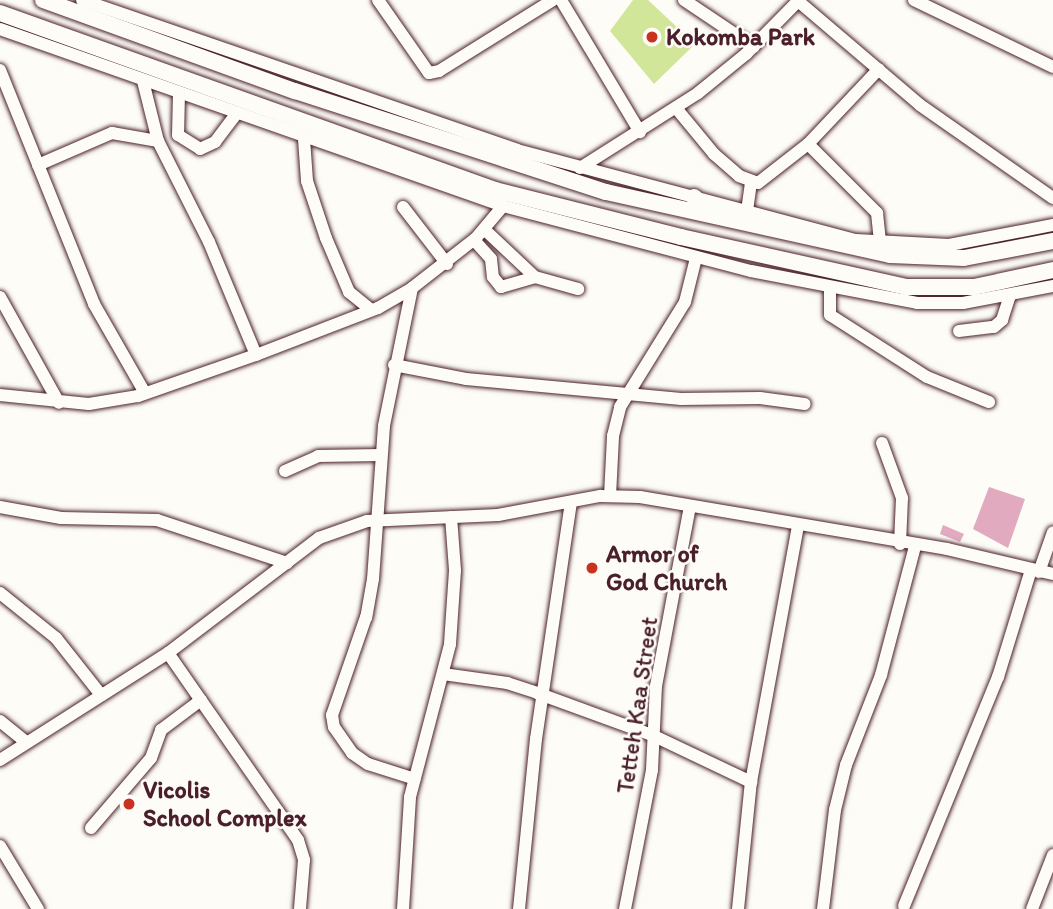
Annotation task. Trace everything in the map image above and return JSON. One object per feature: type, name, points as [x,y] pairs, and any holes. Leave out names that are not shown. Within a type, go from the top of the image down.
[{"type":"main road","points":[[43,0],[295,92],[606,192],[890,256],[964,258],[1053,241]]},
{"type":"main road","points":[[0,13],[287,117],[368,153],[517,197],[820,270],[943,290],[1053,270]]},
{"type":"main road","points":[[287,117],[287,104],[295,92]]},
{"type":"main road","points":[[455,144],[485,139]]},
{"type":"main road","points":[[694,197],[715,216]]},
{"type":"main road","points":[[820,270],[827,260],[828,244]]},
{"type":"street","points":[[82,0],[485,139],[580,168],[856,240],[949,245],[1053,225]]},
{"type":"street","points":[[378,0],[429,73],[439,71],[553,0]]},
{"type":"street","points":[[561,0],[640,132]]},
{"type":"street","points":[[684,0],[754,47]]},
{"type":"street","points":[[914,0],[1053,66]]},
{"type":"street","points":[[580,168],[676,108],[754,47],[798,1],[920,105],[1053,198]]},
{"type":"street","points":[[0,29],[304,139],[368,153],[503,206],[696,258],[830,290],[916,303],[963,303],[1053,286]]},
{"type":"street","points":[[751,183],[780,170],[879,69]]},
{"type":"street","points":[[0,71],[93,304],[145,393]]},
{"type":"street","points":[[143,81],[158,141],[209,242],[256,355]]},
{"type":"street","points":[[179,94],[178,135],[183,143],[200,149],[215,142],[236,114]]},
{"type":"street","points":[[676,108],[714,154],[751,183]]},
{"type":"street","points":[[38,165],[111,133],[158,141]]},
{"type":"street","points":[[304,139],[307,181],[326,238],[349,292],[371,310]]},
{"type":"street","points":[[808,144],[877,213],[880,241]]},
{"type":"street","points":[[747,211],[751,183]]},
{"type":"street","points":[[0,396],[89,404],[145,393],[256,355],[371,310],[412,288],[447,264],[474,240],[503,206]]},
{"type":"street","points":[[403,207],[447,264]]},
{"type":"street","points":[[484,229],[535,277],[578,289]]},
{"type":"street","points":[[474,240],[491,259],[493,276],[501,287],[535,277]]},
{"type":"street","points":[[610,496],[613,436],[620,407],[685,302],[696,258]]},
{"type":"street","points":[[412,288],[394,365],[381,456],[366,617],[332,715],[334,727],[352,753],[368,764],[415,779]]},
{"type":"street","points":[[830,290],[830,315],[927,377],[989,401]]},
{"type":"street","points":[[959,331],[994,327],[1002,320],[1010,296]]},
{"type":"street","points":[[0,297],[59,403]]},
{"type":"street","points":[[394,365],[467,379],[631,391],[714,402],[760,398],[805,404]]},
{"type":"street","points":[[881,443],[902,498],[900,544]]},
{"type":"street","points":[[285,471],[318,456],[381,456]]},
{"type":"street","points":[[0,760],[168,653],[319,538],[377,519],[498,515],[610,496],[690,506],[798,525],[1053,574]]},
{"type":"street","points":[[519,909],[544,697],[571,503]]},
{"type":"street","points":[[0,506],[61,517],[157,520],[287,563]]},
{"type":"street","name":"Tetteh Kaa Street","points":[[625,909],[652,770],[656,686],[690,506]]},
{"type":"street","points":[[403,909],[403,854],[415,779],[443,674],[454,604],[451,517]]},
{"type":"street","points":[[738,909],[751,782],[798,525]]},
{"type":"street","points":[[904,906],[998,677],[1035,571],[1053,532]]},
{"type":"street","points":[[824,909],[835,810],[846,765],[881,675],[915,546]]},
{"type":"street","points":[[0,593],[56,638],[101,695]]},
{"type":"street","points":[[168,653],[298,840],[304,860],[300,909]]},
{"type":"street","points":[[443,674],[507,683],[652,735],[751,782]]},
{"type":"street","points":[[91,828],[151,758],[161,730],[201,700]]},
{"type":"street","points":[[0,721],[26,743]]},
{"type":"street","points":[[0,846],[38,909]]},
{"type":"street","points":[[1032,909],[1053,855]]},
{"type":"green space","name":"Kokomba Park","points":[[633,0],[648,0],[695,44],[654,84],[610,31]]},
{"type":"building","points":[[989,487],[1025,499],[1008,548],[973,529]]},
{"type":"building","points":[[943,525],[964,534],[960,542],[940,534]]},
{"type":"place","name":"Kokomba Park","points":[[652,37]]},
{"type":"place","name":"Armor of God Church","points":[[592,568]]},
{"type":"place","name":"Vicolis School Complex","points":[[129,804]]}]
